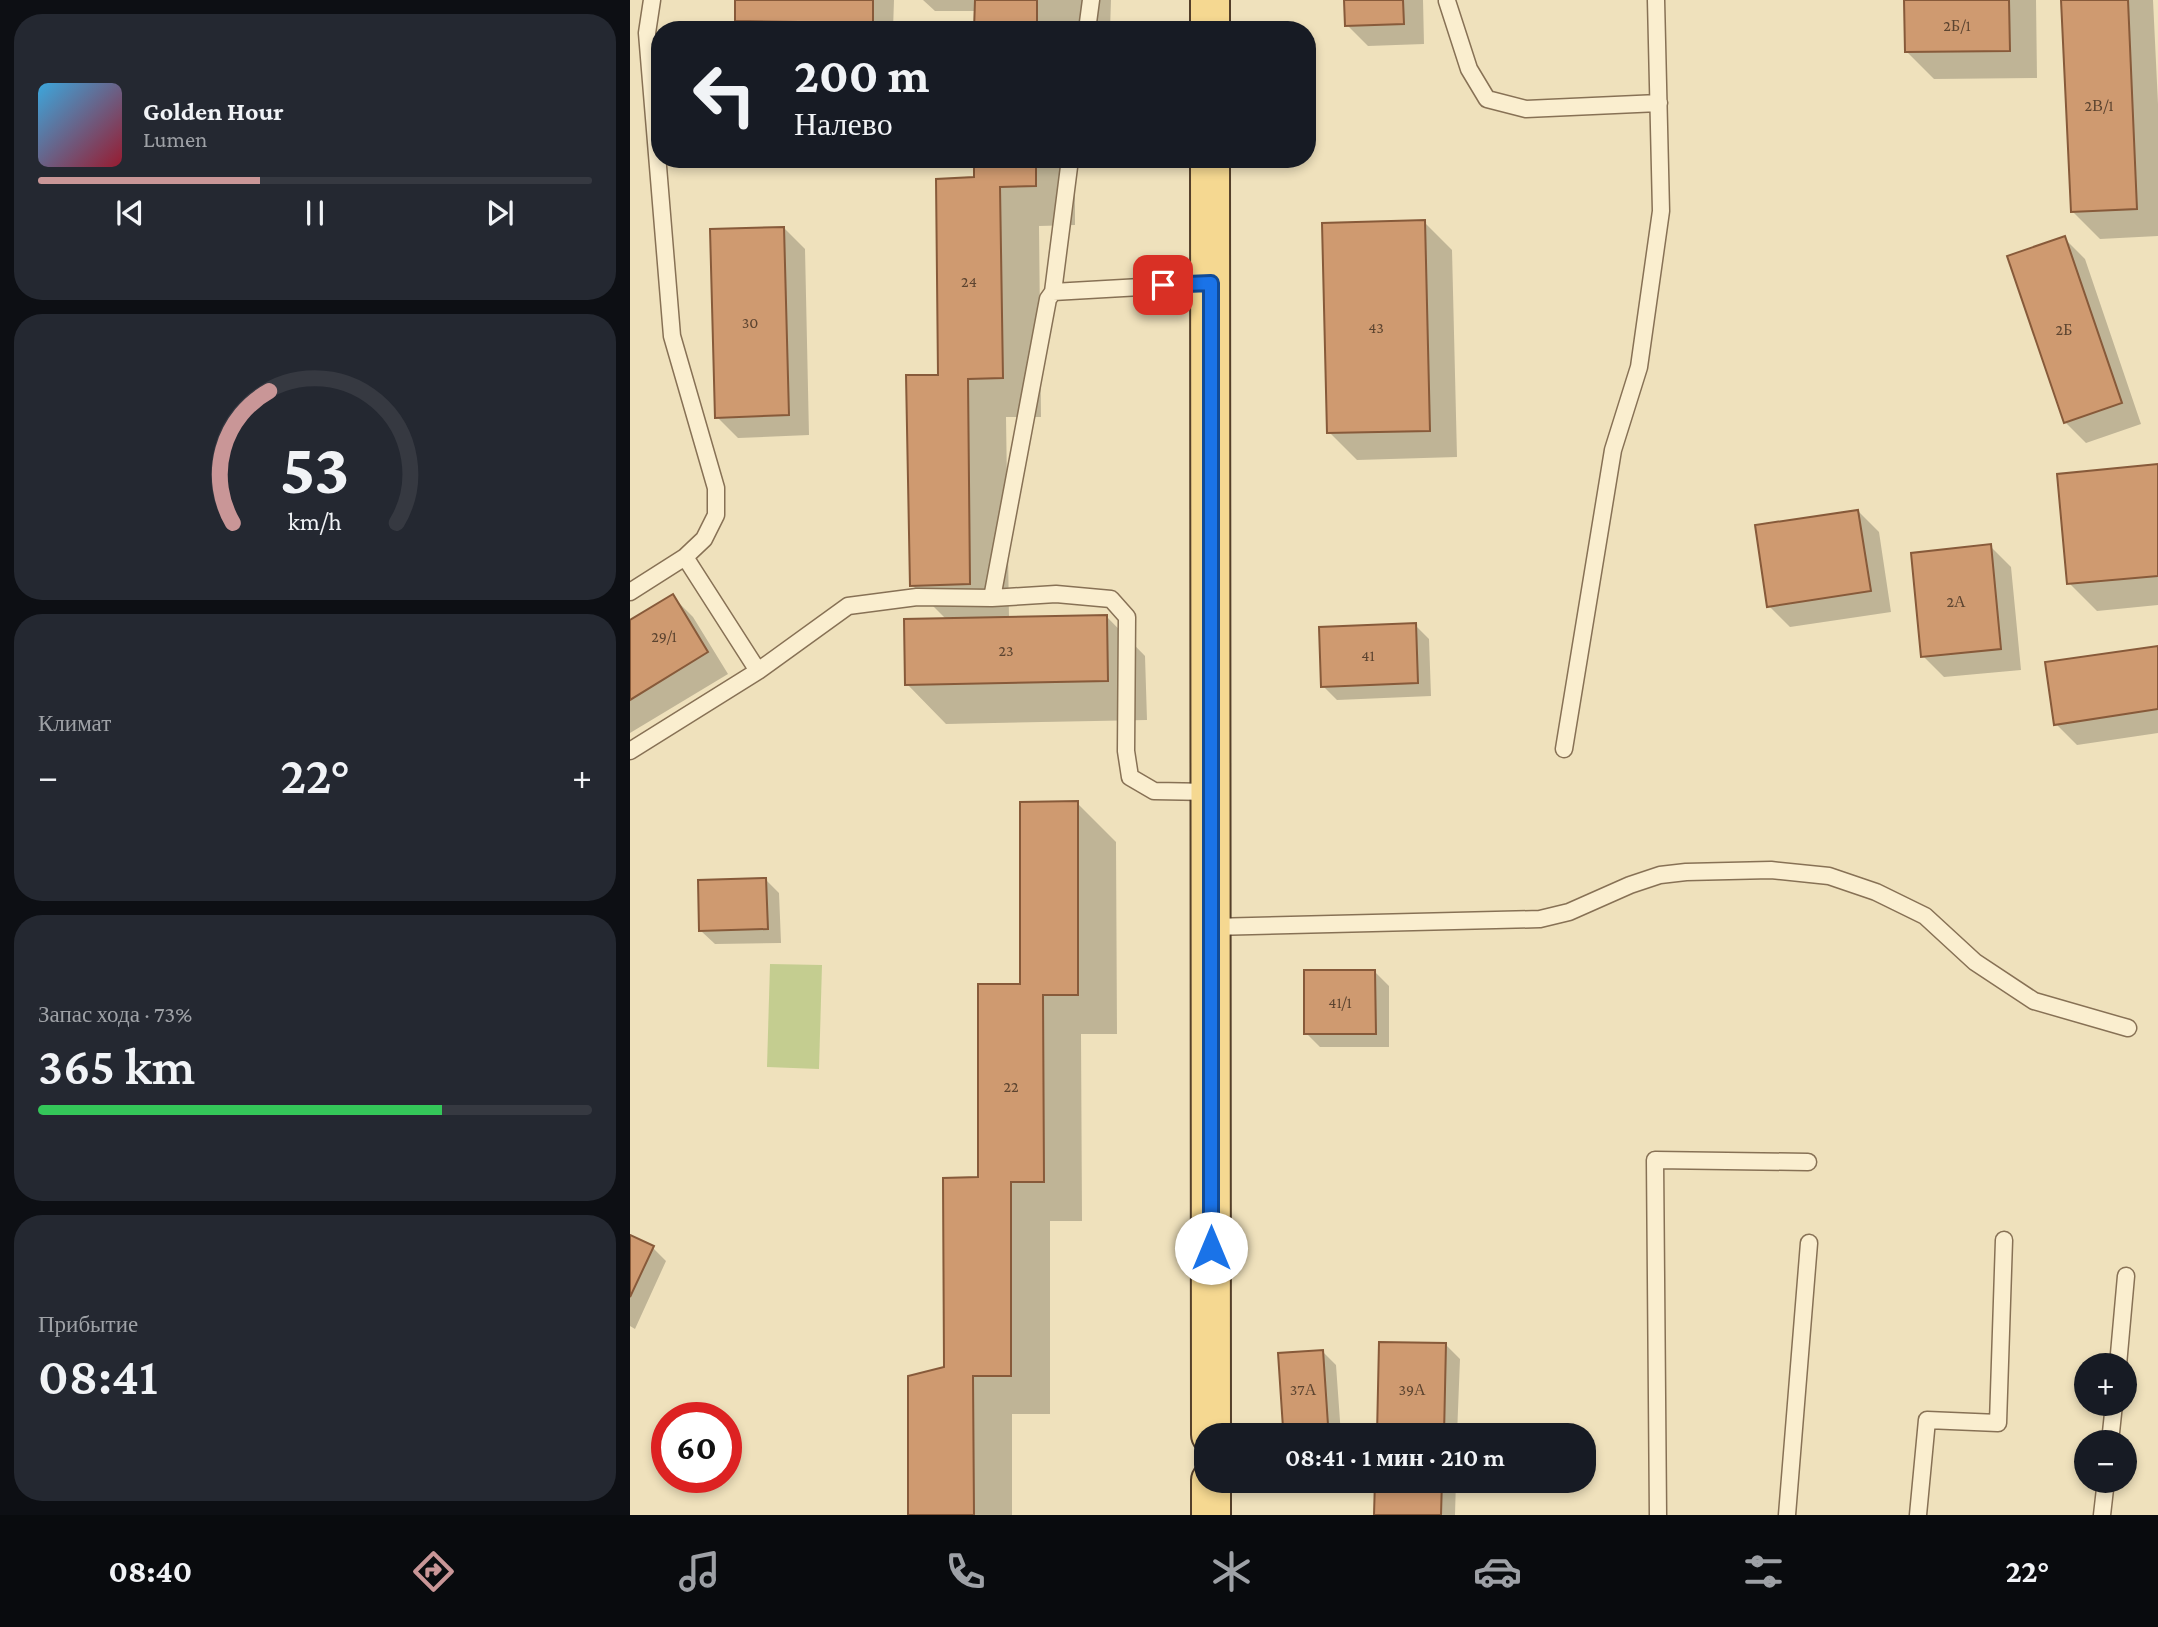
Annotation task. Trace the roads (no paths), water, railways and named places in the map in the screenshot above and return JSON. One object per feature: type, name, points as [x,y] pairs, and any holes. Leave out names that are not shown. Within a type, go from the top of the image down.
[{"type":"main road","points":[[1210,0],[1210,21]]},
{"type":"main road","points":[[1210,168],[1211,1423]]},
{"type":"main road","points":[[1211,1493],[1211,1515]]},
{"type":"lane","points":[[651,81],[647,33],[652,0]]},
{"type":"lane","points":[[1088,21],[1091,0]]},
{"type":"lane","points":[[1564,750],[1613,450],[1639,367],[1661,211],[1656,0]]},
{"type":"lane","points":[[1447,1],[1469,69],[1487,99],[1526,109],[1659,103]]},
{"type":"lane","points":[[630,592],[685,558],[704,539],[716,515],[716,488],[672,336],[658,168]]},
{"type":"lane","points":[[992,598],[1048,299],[1053,292],[1069,168]]},
{"type":"lane","points":[[1053,292],[1211,283]]},
{"type":"lane","points":[[685,558],[758,671]]},
{"type":"lane","points":[[630,751],[758,671],[848,606],[917,597],[992,598],[1056,594],[1111,599],[1127,617],[1126,751],[1130,777],[1154,791],[1211,792]]},
{"type":"lane","points":[[1211,927],[1540,919],[1569,912],[1630,885],[1686,872],[1771,870],[1829,876],[1876,892],[1925,916],[1975,962],[2034,1001],[2128,1028]]},
{"type":"lane","points":[[1658,1515],[1655,1160],[1808,1162]]},
{"type":"lane","points":[[1917,1515],[1927,1420],[1998,1423],[2004,1240]]},
{"type":"lane","points":[[1787,1515],[1809,1243]]},
{"type":"lane","points":[[2119,1353],[2126,1276]]},
{"type":"lane","points":[[2102,1515],[2105,1493]]}]
